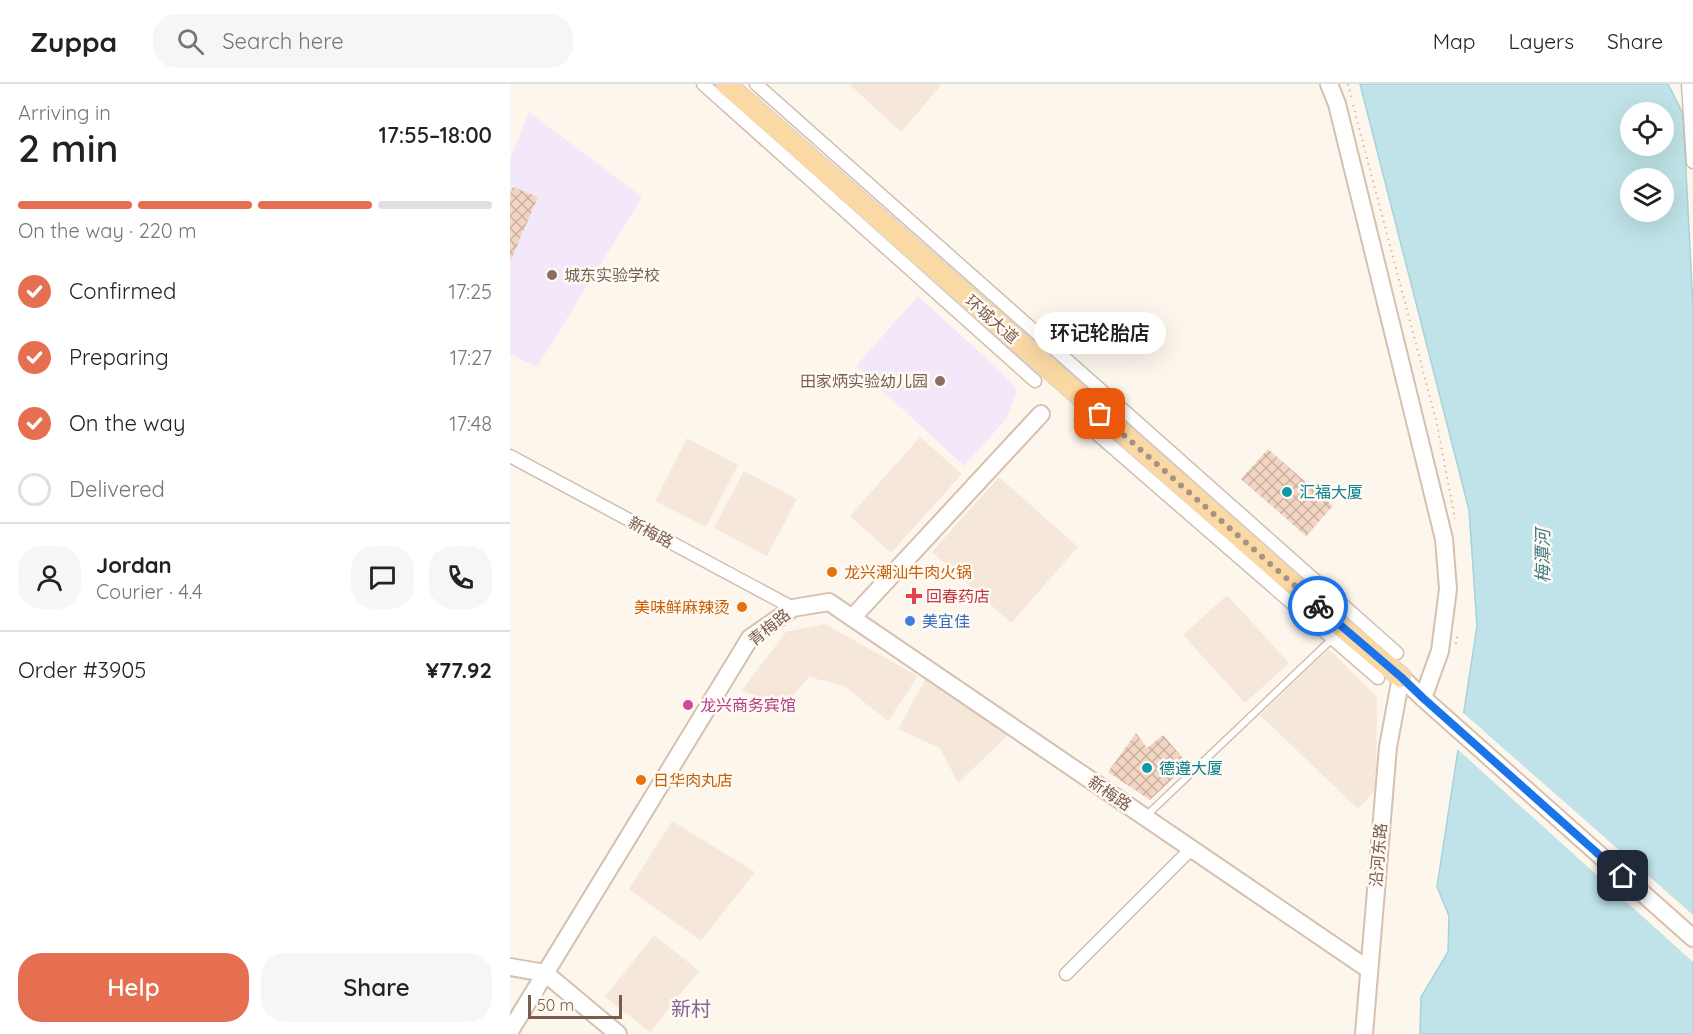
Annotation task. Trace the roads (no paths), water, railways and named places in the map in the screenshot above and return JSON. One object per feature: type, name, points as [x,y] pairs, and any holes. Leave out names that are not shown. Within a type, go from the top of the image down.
[{"type":"main road","name":"环城大道","points":[[726,84],[1401,677]]},
{"type":"main road","name":"环城大道","points":[[738,84],[1397,665],[1401,677]]},
{"type":"main road","points":[[1329,84],[1337,104],[1444,539],[1448,590],[1440,651],[1426,702]]},
{"type":"main road","points":[[852,618],[1041,414]]},
{"type":"main road","name":"青梅路","points":[[510,1031],[750,638],[793,608],[829,602],[852,618]]},
{"type":"main road","name":"新梅路","points":[[852,618],[1368,969]]},
{"type":"main road","points":[[1401,677],[1426,702],[1693,938]]},
{"type":"main road","name":"沿河东路","points":[[1364,1034],[1388,747],[1401,677]]},
{"type":"main road","points":[[510,967],[545,973],[618,1034]]},
{"type":"street","points":[[703,84],[1035,381]]},
{"type":"street","points":[[756,84],[1397,653]]},
{"type":"street","points":[[1688,84],[1693,162]]},
{"type":"street","points":[[1081,420],[1378,678]]},
{"type":"street","name":"新梅路","points":[[510,456],[793,608]]},
{"type":"street","points":[[1066,974],[1191,849]]},
{"type":"lane","points":[[1144,817],[1332,638]]},
{"type":"water","name":"梅潭河","points":[[1360,84],[1668,84],[1683,114],[1693,306],[1693,1034],[1420,1034],[1421,997],[1448,952],[1449,916],[1437,887],[1477,626],[1469,510]]},
{"type":"place","name":"城东实验学校","points":[[552,275]]},
{"type":"place","name":"田家炳实验幼儿园","points":[[940,381]]},
{"type":"place","name":"环记轮胎店","points":[[1100,414]]},
{"type":"place","name":"汇福大厦","points":[[1287,492]]},
{"type":"place","name":"龙兴潮汕牛肉火锅","points":[[832,572]]},
{"type":"place","name":"回春药店","points":[[914,596]]},
{"type":"place","name":"美味鲜麻辣烫","points":[[742,607]]},
{"type":"place","name":"美宜佳","points":[[910,621]]},
{"type":"place","name":"龙兴商务宾馆","points":[[688,705]]},
{"type":"place","name":"德遵大厦","points":[[1147,768]]},
{"type":"place","name":"日华肉丸店","points":[[641,780]]},
{"type":"district","name":"新村","points":[[691,1008]]}]
